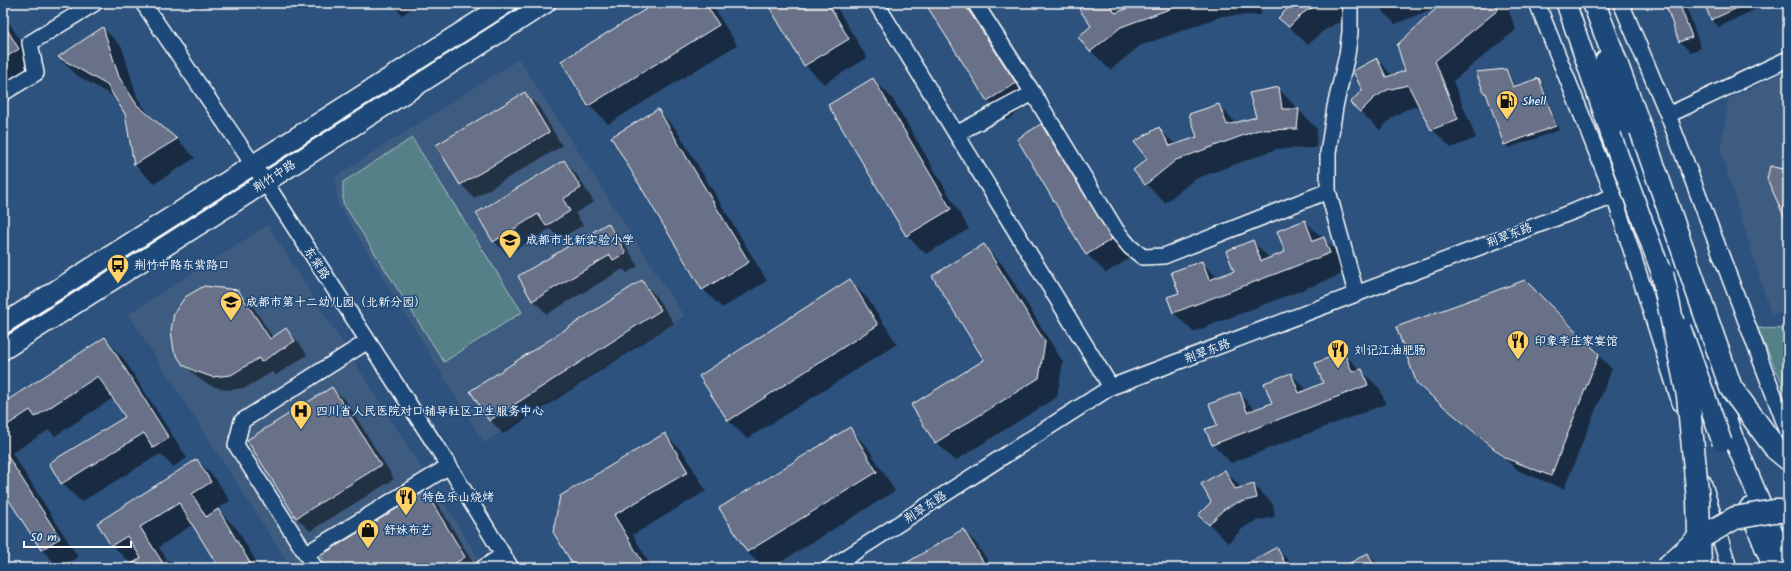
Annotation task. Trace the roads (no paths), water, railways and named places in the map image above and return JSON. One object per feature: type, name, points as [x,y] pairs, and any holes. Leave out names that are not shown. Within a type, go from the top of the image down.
[{"type":"highway","points":[[1594,3],[1625,130],[1731,388],[1776,449],[1788,459]]},
{"type":"highway","points":[[1662,273],[1688,396],[1698,500],[1700,568]]},
{"type":"highway","points":[[1666,568],[1698,539],[1735,518],[1788,510]]},
{"type":"main road","name":"荆竹中路","points":[[3,324],[507,3]]},
{"type":"main road","name":"荆竹中路","points":[[3,350],[546,3]]},
{"type":"main road","points":[[1566,3],[1625,130],[1733,437],[1788,568]]},
{"type":"main road","points":[[1588,3],[1625,130],[1662,273],[1722,442],[1773,568]]},
{"type":"street","points":[[3,93],[36,73],[30,43],[95,3]]},
{"type":"street","name":"东紫路","points":[[143,3],[252,166],[265,182],[449,466],[511,568]]},
{"type":"street","points":[[876,3],[1112,388]]},
{"type":"street","points":[[975,3],[1033,93],[1116,230],[1130,247],[1143,257],[1164,256],[1328,191]]},
{"type":"street","points":[[1350,3],[1350,25],[1347,55],[1335,107],[1328,153],[1328,191],[1356,293]]},
{"type":"street","points":[[1537,3],[1614,196],[1667,358],[1729,568]]},
{"type":"street","points":[[1621,3],[1668,115],[1788,432]]},
{"type":"street","points":[[1668,115],[1788,59]]},
{"type":"street","points":[[956,134],[1033,93]]},
{"type":"street","name":"荆翠东路","points":[[830,568],[1112,388],[1356,293],[1614,196]]},
{"type":"street","points":[[315,568],[236,445],[242,421],[368,341]]},
{"type":"street","points":[[306,554],[449,466]]},
{"type":"street","points":[[483,568],[503,555]]},
{"type":"place","name":"Shell","points":[[1507,120]]},
{"type":"place","name":"成都市北新实验小学","points":[[510,260]]},
{"type":"place","name":"荆竹中路东紫路口","points":[[118,284]]},
{"type":"place","name":"成都市第十二幼儿园（北新分园）","points":[[231,322]]},
{"type":"place","name":"印象李庄家宴馆","points":[[1518,360]]},
{"type":"place","name":"刘记江油肥肠","points":[[1338,370]]},
{"type":"place","name":"四川省人民医院对口辅导社区卫生服务中心","points":[[301,430]]},
{"type":"place","name":"特色乐山烧烤","points":[[406,516]]},
{"type":"place","name":"舒妹布艺","points":[[368,550]]}]
